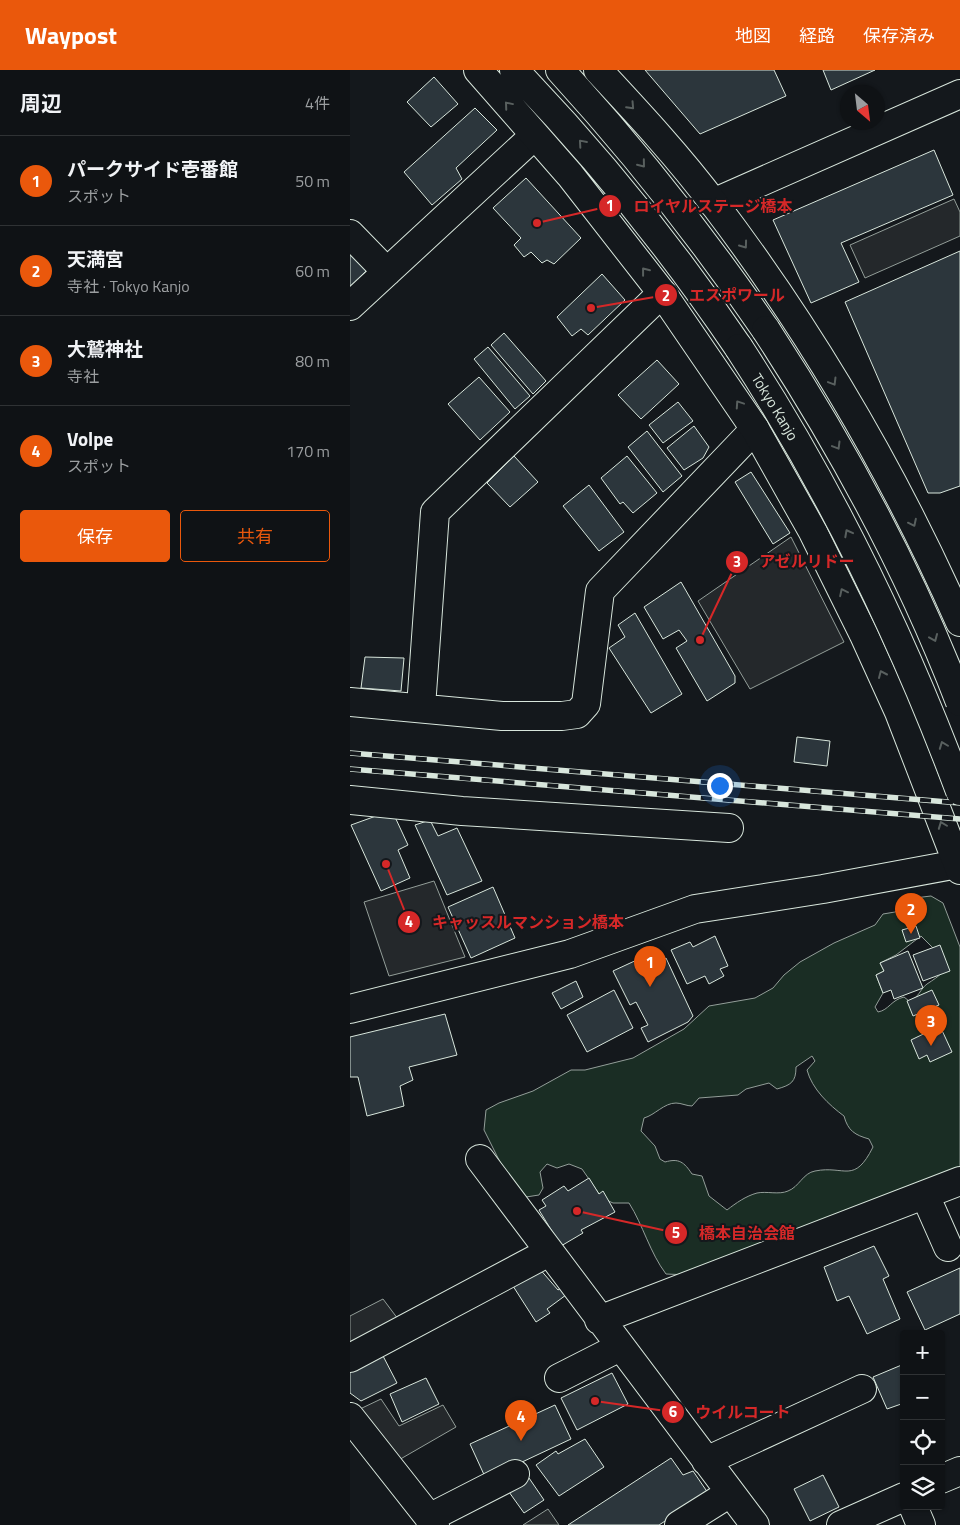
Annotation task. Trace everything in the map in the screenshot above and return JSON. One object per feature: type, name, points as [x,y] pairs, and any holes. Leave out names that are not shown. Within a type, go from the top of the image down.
[{"type":"main road","points":[[350,1009],[570,954],[695,909],[959,867],[899,712],[864,636],[813,532],[755,429],[662,293],[570,175],[478,70]]},
{"type":"main road","name":"Tokyo Kanjo","points":[[514,70],[586,148],[664,244],[739,348],[829,497],[874,586],[924,696],[960,791]]},
{"type":"main road","points":[[560,70],[639,160],[696,230],[766,330],[839,449],[882,527],[925,618],[960,702]]},
{"type":"main road","points":[[598,70],[642,117],[713,203],[785,304],[867,437],[909,514],[954,589],[960,622]]},
{"type":"main road","points":[[713,203],[960,94]]},
{"type":"main road","points":[[350,306],[534,136]]},
{"type":"main road","points":[[350,234],[387,272]]},
{"type":"main road","points":[[421,707],[435,512],[662,293]]},
{"type":"main road","points":[[350,702],[421,707],[502,716],[562,716],[577,714],[586,704],[600,592],[755,429]]},
{"type":"main road","points":[[864,636],[954,589]]},
{"type":"main road","points":[[350,800],[462,811],[729,828]]},
{"type":"main road","points":[[480,1159],[599,1320],[755,1525]]},
{"type":"main road","points":[[599,1320],[960,1181]]},
{"type":"main road","points":[[925,1195],[948,1247]]},
{"type":"main road","points":[[350,1358],[549,1252]]},
{"type":"main road","points":[[559,1378],[620,1347]]},
{"type":"main road","points":[[706,1461],[862,1389]]},
{"type":"main road","points":[[350,1417],[432,1521],[515,1474]]},
{"type":"main road","points":[[945,1477],[960,1471]]},
{"type":"main road","points":[[679,1525],[730,1493]]},
{"type":"main road","points":[[841,1525],[900,1499]]},
{"type":"main road","points":[[915,1510],[921,1525]]},
{"type":"green space","points":[[931,896],[943,903],[960,947],[960,1175],[690,1275],[666,1274],[655,1257],[629,1203],[613,1203],[602,1198],[582,1169],[569,1164],[557,1168],[547,1164],[540,1172],[543,1188],[539,1195],[526,1197],[509,1180],[484,1130],[486,1110],[499,1103],[533,1091],[571,1070],[585,1070],[633,1058],[684,1029],[709,1006],[755,998],[773,988],[784,975],[800,962],[834,943],[875,925],[883,914],[895,912],[901,908],[906,899]],"holes":[[[921,936],[938,953],[944,971],[924,986],[913,999],[909,1001],[904,997],[900,998],[878,1012],[875,1007],[883,993],[876,975],[884,971],[880,963],[896,955]],[[812,1056],[815,1061],[807,1070],[817,1090],[827,1102],[844,1116],[850,1129],[856,1134],[869,1139],[873,1147],[866,1159],[854,1170],[811,1172],[788,1191],[781,1193],[757,1193],[741,1200],[727,1210],[709,1196],[702,1176],[692,1174],[681,1162],[674,1160],[665,1162],[660,1159],[655,1146],[641,1131],[644,1118],[672,1104],[678,1103],[692,1106],[699,1098],[738,1095],[746,1089],[769,1083],[777,1089],[786,1086],[794,1079],[796,1067]]]},
{"type":"shaded area","points":[[954,199],[960,212],[960,236],[865,278],[850,245]]},
{"type":"shaded area","points":[[791,537],[844,642],[750,689],[698,601]]},
{"type":"shaded area","points":[[434,881],[465,957],[389,976],[364,902]]},
{"type":"shaded area","points":[[383,1299],[401,1323],[350,1349],[350,1316]]},
{"type":"shaded area","points":[[381,1399],[399,1426],[443,1405],[456,1427],[397,1461],[360,1409]]},
{"type":"shaded area","points":[[548,1509],[559,1525],[523,1525]]},
{"type":"building","points":[[645,70],[774,70],[786,96],[700,134]]},
{"type":"building","points":[[823,70],[875,70],[840,85],[831,90]]},
{"type":"building","points":[[434,77],[458,104],[431,127],[407,102]]},
{"type":"building","points":[[475,108],[497,130],[456,168],[462,179],[432,205],[404,172]]},
{"type":"building","points":[[934,150],[953,195],[841,243],[859,282],[811,303],[773,220]]},
{"type":"building","points":[[526,178],[581,238],[554,264],[547,260],[542,263],[531,252],[524,257],[514,245],[521,238],[493,208]]},
{"type":"building","points":[[350,251],[368,269],[350,287]]},
{"type":"building","points":[[960,251],[960,486],[940,493],[928,493],[845,302]]},
{"type":"building","points":[[602,274],[625,300],[588,335],[581,329],[572,336],[557,317]]},
{"type":"building","points":[[504,333],[546,381],[533,394],[491,345]]},
{"type":"building","points":[[488,347],[530,396],[515,409],[474,359]]},
{"type":"building","points":[[657,360],[679,384],[641,419],[618,395]]},
{"type":"building","points":[[479,377],[510,412],[480,440],[448,404]]},
{"type":"building","points":[[678,402],[693,421],[663,443],[649,425]]},
{"type":"building","points":[[694,426],[709,447],[703,458],[684,470],[667,448]]},
{"type":"building","points":[[647,431],[682,476],[663,492],[628,447]]},
{"type":"building","points":[[514,456],[538,482],[510,507],[487,483]]},
{"type":"building","points":[[627,456],[657,493],[633,513],[623,502],[620,504],[601,478]]},
{"type":"building","points":[[751,472],[790,533],[773,544],[735,482]]},
{"type":"building","points":[[589,485],[624,532],[599,551],[563,506]]},
{"type":"building","points":[[681,582],[735,676],[735,683],[707,701],[676,648],[687,641],[679,630],[663,639],[644,607]]},
{"type":"building","points":[[635,613],[682,694],[651,713],[609,648],[625,637],[618,625]]},
{"type":"building","points":[[365,657],[404,658],[401,691],[361,688]]},
{"type":"building","points":[[797,737],[830,741],[827,766],[794,762]]},
{"type":"building","points":[[376,816],[395,817],[408,845],[398,850],[410,878],[381,891],[351,825]]},
{"type":"building","points":[[430,820],[438,836],[457,828],[482,881],[447,895],[415,825]]},
{"type":"building","points":[[493,887],[515,938],[471,958],[448,907]]},
{"type":"building","points":[[916,926],[920,938],[906,942],[902,930]]},
{"type":"building","points":[[715,936],[728,966],[720,969],[724,976],[709,984],[705,976],[687,984],[671,950],[690,942],[693,947]]},
{"type":"building","points":[[940,945],[950,971],[923,981],[913,955]]},
{"type":"building","points":[[908,951],[923,988],[894,999],[891,990],[883,993],[876,975],[884,971],[880,963]]},
{"type":"building","points":[[654,952],[661,961],[666,958],[693,1016],[688,1022],[648,1042],[641,1028],[648,1025],[636,1002],[630,1005],[613,971]]},
{"type":"building","points":[[576,981],[583,997],[561,1009],[552,993]]},
{"type":"building","points":[[614,990],[633,1028],[587,1052],[567,1015]]},
{"type":"building","points":[[932,990],[939,1005],[913,1016],[907,1001]]},
{"type":"building","points":[[445,1014],[457,1055],[409,1067],[413,1080],[400,1086],[404,1106],[367,1116],[358,1077],[350,1077],[350,1037]]},
{"type":"building","points":[[940,1026],[952,1052],[930,1062],[927,1055],[919,1059],[911,1040]]},
{"type":"building","points":[[589,1178],[599,1194],[603,1191],[615,1212],[581,1230],[583,1233],[561,1246],[539,1210],[546,1206],[542,1200],[564,1186],[568,1191]]},
{"type":"building","points":[[874,1246],[889,1276],[883,1279],[900,1319],[867,1334],[849,1296],[837,1301],[824,1267]]},
{"type":"building","points":[[538,1267],[558,1290],[561,1288],[566,1295],[547,1309],[550,1313],[536,1322],[513,1286]]},
{"type":"building","points":[[960,1268],[960,1314],[925,1330],[907,1292]]},
{"type":"building","points":[[382,1354],[397,1383],[361,1401],[350,1393],[350,1371]]},
{"type":"building","points":[[900,1366],[900,1404],[887,1409],[873,1377]]},
{"type":"building","points":[[612,1373],[628,1404],[577,1430],[561,1398]]},
{"type":"building","points":[[426,1378],[439,1404],[402,1422],[390,1394]]},
{"type":"building","points":[[555,1405],[571,1439],[486,1479],[470,1444]]},
{"type":"building","points":[[585,1439],[604,1467],[559,1496],[536,1465],[556,1451],[558,1454]]},
{"type":"building","points":[[671,1458],[683,1475],[693,1471],[708,1493],[659,1525],[568,1525]]},
{"type":"building","points":[[823,1475],[839,1507],[810,1521],[794,1489]]},
{"type":"building","points":[[529,1478],[544,1500],[524,1513],[509,1492]]},
{"type":"railway","points":[[350,753],[960,803]]},
{"type":"railway","points":[[350,769],[960,819]]},
{"type":"place","name":"ロイヤルステージ橋本","points":[[537,223]]},
{"type":"place","name":"エスポワール","points":[[591,308]]},
{"type":"place","name":"アゼルリドー","points":[[700,640]]},
{"type":"place","name":"キャッスルマンション橋本","points":[[386,864]]},
{"type":"place","name":"天満宮","points":[[911,934]]},
{"type":"place","name":"パークサイド壱番館","points":[[650,987]]},
{"type":"place","name":"大鷲神社","points":[[931,1046]]},
{"type":"place","name":"橋本自治会館","points":[[577,1211]]},
{"type":"place","name":"ウイルコート","points":[[595,1401]]},
{"type":"place","name":"Volpe","points":[[521,1441]]}]
